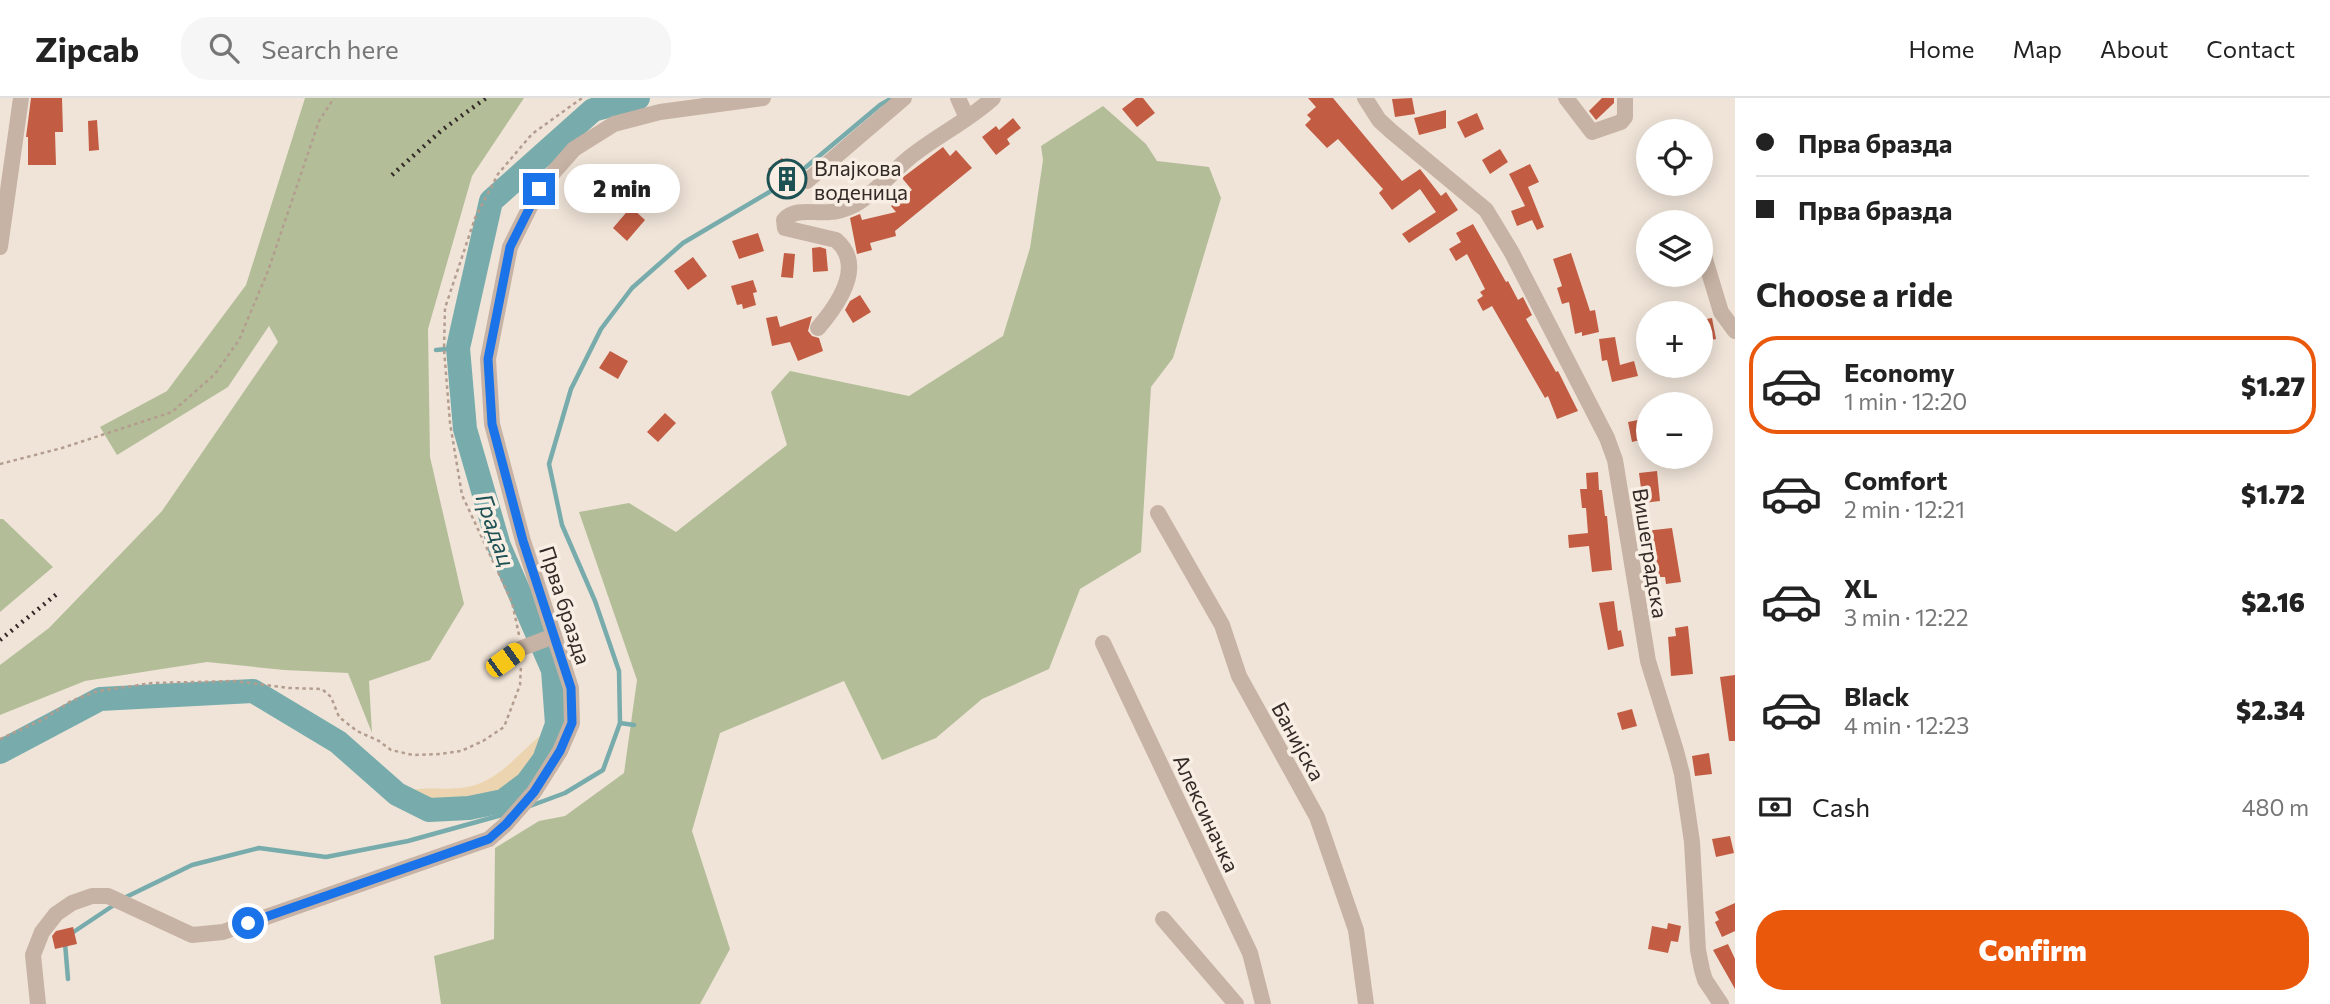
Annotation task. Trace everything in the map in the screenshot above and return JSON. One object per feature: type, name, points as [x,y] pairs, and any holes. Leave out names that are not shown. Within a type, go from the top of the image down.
[{"type":"street","points":[[0,247],[21,98]]},
{"type":"street","points":[[807,181],[906,98],[916,98]]},
{"type":"street","points":[[958,98],[967,118]]},
{"type":"street","points":[[818,328],[846,290],[848,258],[836,240],[785,228],[784,220],[787,216],[798,212],[834,212],[855,204],[942,133],[993,98]]},
{"type":"street","name":"Вишеградска","points":[[1365,98],[1379,120],[1486,210],[1512,253],[1607,438],[1615,460],[1648,661],[1682,774],[1692,842],[1698,950],[1702,970],[1705,980],[1721,1004]]},
{"type":"street","points":[[1566,98],[1592,132],[1621,122],[1625,117],[1625,98]]},
{"type":"street","name":"Прва бразда","points":[[38,1004],[33,955],[42,932],[56,914],[72,903],[92,896],[108,896],[192,935],[223,932],[489,839],[534,792],[560,751],[572,723],[571,688],[523,541],[492,424],[488,359],[510,247],[539,189],[574,149],[614,124],[660,112],[766,99]]},
{"type":"street","points":[[1713,286],[1721,312],[1735,331]]},
{"type":"street","name":"Банијска","points":[[1158,513],[1222,625],[1239,676],[1317,817],[1356,930],[1366,1004]]},
{"type":"street","points":[[505,660],[522,648],[554,636]]},
{"type":"street","name":"Алексиначка","points":[[1104,643],[1250,953],[1263,1004]]},
{"type":"street","points":[[1163,919],[1236,1004]]},
{"type":"path","points":[[0,464],[62,448],[172,412],[215,374],[239,340],[268,271],[319,121],[334,98]]},
{"type":"path","points":[[0,739],[44,719],[71,701],[98,691],[153,683],[234,681],[322,690],[331,697],[339,718],[391,750],[413,755],[461,751],[504,727],[520,685],[522,648]]},
{"type":"green space","points":[[305,98],[524,98],[472,176],[428,329],[430,457],[464,604],[430,660],[369,681],[372,733],[348,673],[207,662],[85,681],[0,715],[0,665],[49,628],[162,511],[278,342],[269,326],[228,387],[117,455],[100,427],[167,391],[246,285]]},
{"type":"green space","points":[[1103,106],[1146,144],[1157,161],[1209,167],[1221,198],[1173,358],[1151,387],[1141,552],[1080,589],[1049,669],[982,699],[936,738],[882,760],[844,681],[720,733],[692,831],[730,949],[700,1004],[441,1004],[434,956],[494,939],[495,848],[539,821],[565,816],[624,773],[637,680],[579,512],[629,503],[676,532],[787,445],[771,392],[790,371],[909,396],[1003,336],[1030,248],[1043,160],[1041,146]]},
{"type":"green space","points":[[0,519],[53,567],[0,612]]},
{"type":"sand","points":[[557,724],[544,760],[527,783],[503,801],[469,808],[429,810],[397,794],[416,789],[457,788],[478,784],[500,772],[537,738]]},
{"type":"building","points":[[31,98],[62,98],[63,132],[55,132],[56,165],[28,165],[26,137]]},
{"type":"building","points":[[1136,98],[1143,98],[1155,113],[1137,127],[1122,109]]},
{"type":"building","points":[[1308,98],[1333,98],[1402,181],[1420,169],[1441,196],[1446,192],[1458,210],[1409,243],[1402,234],[1436,212],[1420,189],[1392,210],[1379,193],[1383,189],[1338,139],[1327,148],[1305,125],[1311,119],[1307,115],[1316,107]]},
{"type":"building","points":[[1412,98],[1415,114],[1395,117],[1392,99]]},
{"type":"building","points":[[1602,98],[1614,98],[1614,103],[1596,120],[1589,111]]},
{"type":"building","points":[[1446,110],[1446,128],[1419,135],[1414,118]]},
{"type":"building","points":[[1477,113],[1484,129],[1465,138],[1457,122]]},
{"type":"building","points":[[1013,118],[1021,128],[1007,139],[1010,144],[996,155],[982,137],[996,126],[999,130]]},
{"type":"building","points":[[97,120],[99,150],[89,151],[88,121]]},
{"type":"building","points":[[943,147],[950,156],[956,150],[972,168],[895,231],[896,236],[870,243],[872,250],[857,254],[850,218],[860,214],[862,220],[896,212],[891,206],[912,190],[902,178]]},
{"type":"building","points":[[1500,149],[1508,162],[1490,174],[1482,160]]},
{"type":"building","name":"Влајкова воденица","points":[[782,158],[803,191],[792,199],[768,169]]},
{"type":"building","points":[[1530,164],[1539,182],[1528,187],[1544,227],[1537,230],[1532,220],[1517,226],[1511,211],[1525,206],[1509,174]]},
{"type":"building","points":[[631,207],[645,220],[627,241],[613,228]]},
{"type":"building","points":[[1473,224],[1518,300],[1523,297],[1532,315],[1526,319],[1556,372],[1558,371],[1578,411],[1557,419],[1548,396],[1545,398],[1492,306],[1483,311],[1477,300],[1483,296],[1480,292],[1485,289],[1467,254],[1456,261],[1449,249],[1461,242],[1456,233]]},
{"type":"building","points":[[758,233],[764,251],[739,259],[732,241]]},
{"type":"building","points":[[812,248],[826,249],[828,271],[813,272]]},
{"type":"building","points":[[784,253],[795,254],[793,278],[781,277]]},
{"type":"building","points":[[1571,253],[1590,311],[1595,310],[1599,332],[1582,336],[1582,332],[1575,334],[1569,302],[1562,304],[1557,288],[1562,286],[1553,259]]},
{"type":"building","points":[[693,257],[707,276],[688,290],[674,271]]},
{"type":"building","points":[[753,280],[757,292],[753,293],[756,305],[743,309],[742,304],[737,305],[731,286]]},
{"type":"building","points":[[860,295],[871,312],[853,323],[845,310],[850,301]]},
{"type":"building","points":[[777,316],[780,327],[812,316],[808,331],[819,338],[823,351],[798,361],[790,342],[772,346],[766,318]]},
{"type":"building","points":[[1615,337],[1620,365],[1634,361],[1636,376],[1612,382],[1607,360],[1602,361],[1599,339]]},
{"type":"building","points":[[610,351],[628,361],[618,379],[599,368]]},
{"type":"building","points":[[665,413],[676,423],[658,442],[647,432]]},
{"type":"building","points":[[1636,420],[1636,441],[1632,442],[1628,422]]},
{"type":"building","points":[[1657,471],[1660,501],[1643,503],[1639,473]]},
{"type":"building","points":[[1598,472],[1599,490],[1602,490],[1607,516],[1612,570],[1592,572],[1589,546],[1569,548],[1568,535],[1588,533],[1586,508],[1582,508],[1580,489],[1587,489],[1586,473]]},
{"type":"building","points":[[1672,528],[1681,582],[1666,584],[1665,577],[1658,577],[1654,551],[1648,551],[1645,531]]},
{"type":"building","points":[[1614,601],[1618,631],[1621,630],[1624,646],[1608,650],[1599,603]]},
{"type":"building","points":[[1688,626],[1693,674],[1671,676],[1668,637],[1676,636],[1675,628]]},
{"type":"building","points":[[1735,675],[1735,741],[1729,741],[1720,677]]},
{"type":"building","points":[[1632,709],[1637,726],[1622,730],[1617,713]]},
{"type":"building","points":[[1709,753],[1712,774],[1695,776],[1692,756]]},
{"type":"building","points":[[1730,836],[1734,853],[1716,857],[1712,839]]},
{"type":"building","points":[[1735,903],[1735,931],[1722,937],[1715,922],[1719,920],[1715,912]]},
{"type":"building","points":[[1668,923],[1681,926],[1678,942],[1671,941],[1668,953],[1648,949],[1652,926],[1667,929]]},
{"type":"building","points":[[73,927],[77,944],[55,949],[52,936],[56,931]]},
{"type":"building","points":[[1728,944],[1735,959],[1735,989],[1713,950]]},
{"type":"waterway","name":"Градац","points":[[0,752],[100,699],[253,691],[338,742],[397,794],[429,810],[469,808],[503,801],[527,783],[544,760],[557,724],[553,670],[499,546],[465,429],[458,348],[491,201],[593,110],[638,98]]},
{"type":"waterway","points":[[806,167],[892,98]]},
{"type":"waterway","points":[[530,806],[565,793],[603,770],[620,723],[619,671],[595,601],[562,525],[549,464],[571,389],[601,329],[632,288],[683,243],[776,188]]},
{"type":"waterway","points":[[436,350],[458,348]]},
{"type":"waterway","points":[[620,723],[634,725]]},
{"type":"waterway","points":[[124,898],[192,865],[259,848],[326,857],[408,841],[509,813]]},
{"type":"waterway","points":[[72,933],[117,903]]},
{"type":"waterway","points":[[65,943],[68,979]]},
{"type":"railway","points":[[392,175],[442,130],[486,98]]},
{"type":"railway","points":[[0,640],[58,593]]},
{"type":"place","name":"Влајкова воденица","points":[[787,179]]},
{"type":"route","points":[[248,923],[489,839],[534,792],[560,751],[572,723],[571,688],[523,541],[492,424],[488,359],[502,282],[510,247],[539,189]]}]
